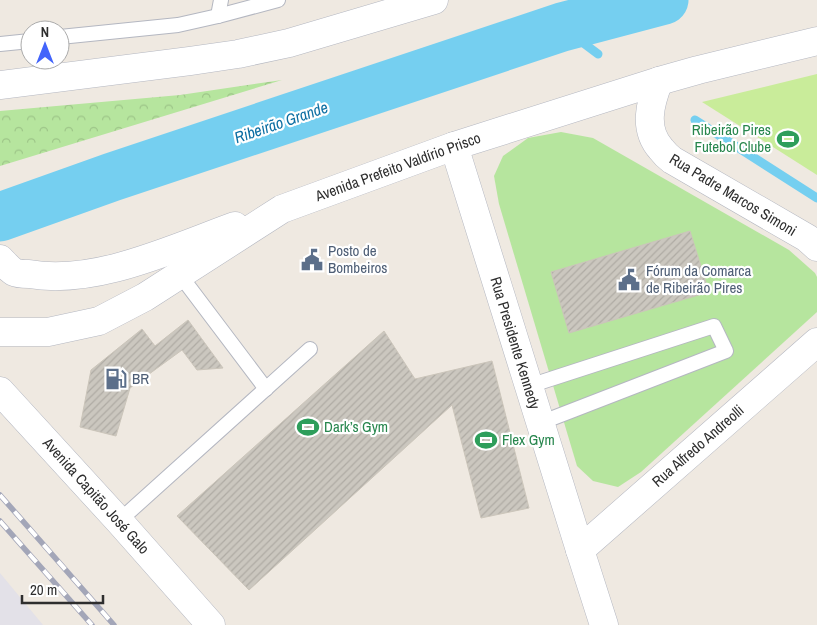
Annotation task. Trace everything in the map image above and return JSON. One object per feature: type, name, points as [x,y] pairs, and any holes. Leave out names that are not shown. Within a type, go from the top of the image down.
[{"type":"main road","points":[[0,85],[238,54],[289,43],[434,0]]},
{"type":"main road","name":"Avenida Prefeito Valdírio Prisco","points":[[0,332],[48,332],[99,321],[145,297],[282,209],[454,146],[659,81],[817,42]]},
{"type":"main road","name":"Rua Padre Marcos Simoni","points":[[659,81],[651,102],[649,124],[653,137],[660,149],[672,160],[807,238],[817,247]]},
{"type":"main road","name":"Rua Presidente Kennedy","points":[[454,146],[604,625]]},
{"type":"main road","points":[[0,259],[14,272],[39,276],[70,277],[108,270],[147,259],[282,209]]},
{"type":"main road","name":"Rua Alfredo Andreolli","points":[[580,550],[817,342]]},
{"type":"main road","name":"Avenida Capitão José Galo","points":[[0,391],[211,625]]},
{"type":"lane","points":[[218,16],[221,0]]},
{"type":"lane","points":[[70,37],[178,24],[218,16],[278,0]]},
{"type":"lane","points":[[0,44],[20,42]]},
{"type":"lane","points":[[180,275],[266,389]]},
{"type":"lane","points":[[529,386],[714,326],[726,351],[540,423]]},
{"type":"lane","points":[[119,521],[310,349]]},
{"type":"shaded area","points":[[0,573],[43,625],[0,625]]},
{"type":"green space","name":"Ribeirão Pires Futebol Clube","points":[[817,74],[817,175],[702,102]]},
{"type":"green space","points":[[282,80],[0,166],[0,111],[180,95]]},
{"type":"green space","points":[[561,132],[593,138],[789,250],[817,277],[817,312],[641,472],[618,487],[593,481],[577,466],[499,204],[494,176],[503,156],[528,138]]},
{"type":"building","name":"Fórum da Comarca de Ribeirão Pires","points":[[690,231],[709,292],[569,333],[551,272]]},
{"type":"building","name":"BR","points":[[188,320],[223,368],[197,370],[182,350],[130,388],[116,436],[80,427],[91,370],[142,329],[155,346]]},
{"type":"building","points":[[384,331],[415,379],[492,361],[529,508],[481,518],[452,405],[249,590],[177,516]]},
{"type":"waterway","name":"Ribeirão Grande","points":[[0,217],[112,177],[562,27],[664,0]]},
{"type":"waterway","name":"Ribeirão Grande","points":[[562,27],[598,54]]},
{"type":"waterway","name":"Ribeirão Grande","points":[[695,120],[817,198]]},
{"type":"railway","points":[[0,495],[114,625]]},
{"type":"railway","points":[[0,521],[92,625]]},
{"type":"place","name":"Ribeirão Pires Futebol Clube","points":[[788,139]]},
{"type":"place","name":"Posto de Bombeiros","points":[[312,260]]},
{"type":"place","name":"Fórum da Comarca de Ribeirão Pires","points":[[629,280]]},
{"type":"place","name":"BR","points":[[116,379]]},
{"type":"place","name":"Dark’s Gym","points":[[308,427]]},
{"type":"place","name":"Flex Gym","points":[[486,440]]}]
